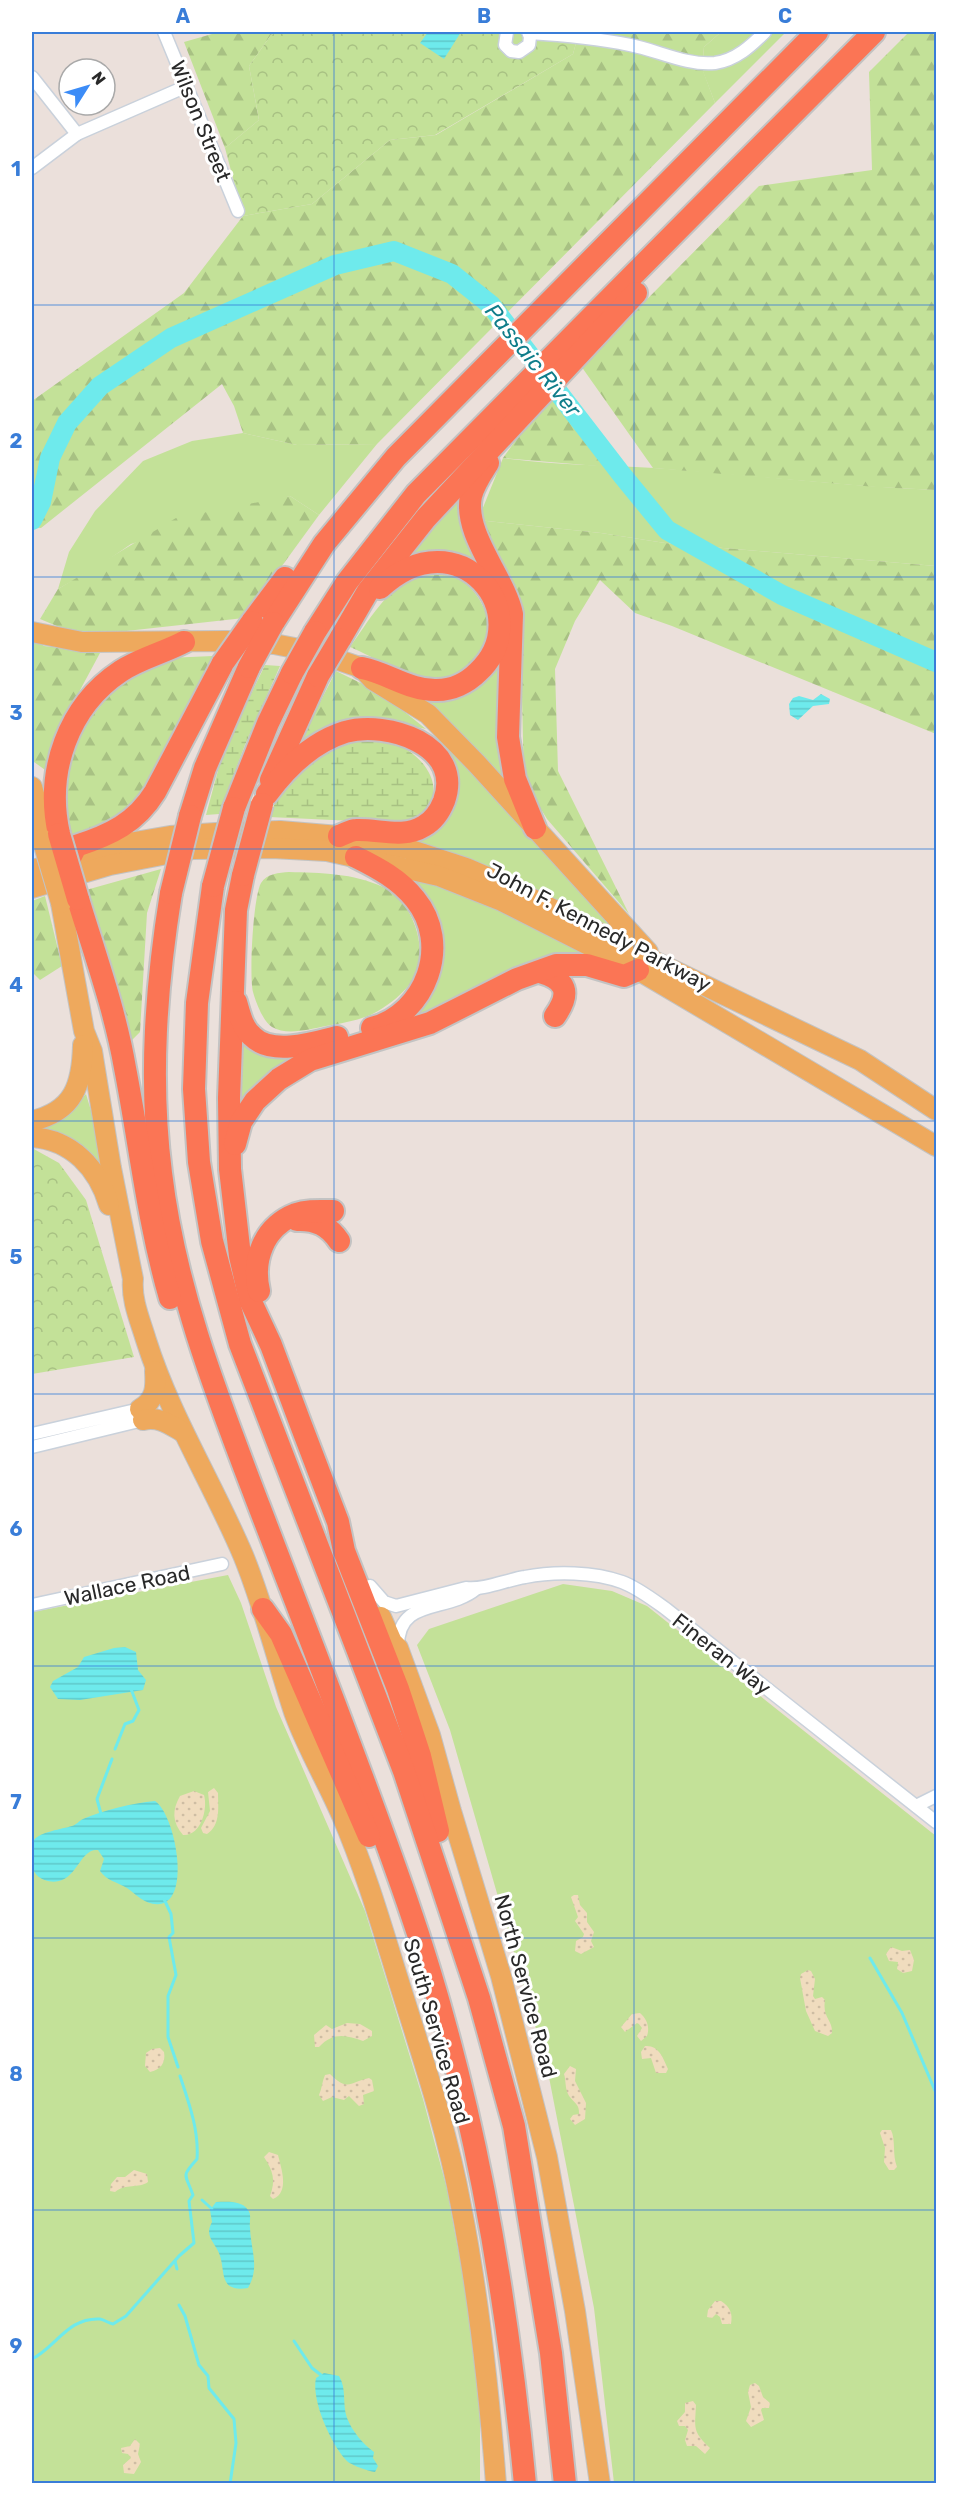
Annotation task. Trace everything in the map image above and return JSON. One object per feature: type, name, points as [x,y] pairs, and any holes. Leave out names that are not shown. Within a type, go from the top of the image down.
[{"type":"highway","points":[[70,858],[76,846],[114,833],[142,812],[155,792],[223,663],[263,623],[396,457],[817,32]]},
{"type":"highway","points":[[578,2484],[573,2443],[540,2277],[514,2126],[479,1998],[404,1771],[243,1355],[225,1297],[212,1241],[199,1162],[194,1079],[196,1003],[213,886],[234,808],[268,723],[292,673],[347,582],[398,516],[442,467],[536,387],[722,185],[874,32]]},
{"type":"highway","points":[[535,828],[515,778],[509,747],[512,614],[507,597],[474,527],[470,507],[477,480],[536,387]]},
{"type":"highway","points":[[212,1241],[218,1047],[229,929],[275,769],[318,676],[368,591],[399,550],[450,491],[505,434]]},
{"type":"highway","points":[[355,616],[391,578],[404,569],[430,561],[453,564],[470,571],[487,588],[498,612],[499,634],[493,654],[474,677],[453,688],[425,690],[378,671],[362,668]]},
{"type":"highway","points":[[263,623],[249,667],[205,768],[190,816],[171,893],[157,993],[156,1115],[161,1173],[170,1232],[192,1322],[213,1386],[381,1828],[448,2035],[487,2205],[505,2308],[525,2484]]},
{"type":"highway","points":[[184,642],[139,660],[120,671],[101,687],[82,710],[67,735],[56,776],[51,836],[70,901],[115,1022],[151,1220],[171,1300],[189,1355],[254,1492]]},
{"type":"highway","points":[[265,799],[288,769],[318,745],[330,738],[356,730],[379,728],[401,733],[414,738],[436,755],[443,767],[446,792],[440,809],[427,824],[404,833],[354,830],[339,836]]},
{"type":"highway","points":[[233,990],[244,1026],[254,1038],[270,1045],[318,1042],[378,1026],[393,1020],[410,1007],[424,987],[430,972],[432,948],[428,922],[416,899],[395,879],[356,857]]},
{"type":"highway","points":[[236,910],[230,1169],[240,1256],[250,1300],[271,1345],[338,1522],[344,1551],[398,1689],[420,1756],[438,1827],[452,1912]]},
{"type":"highway","points":[[230,1169],[237,1137],[249,1108],[279,1078],[324,1054],[429,1023],[517,979],[556,965],[576,964],[597,967],[624,976],[648,966]]},
{"type":"highway","points":[[540,972],[558,980],[565,990],[564,1002],[555,1016]]},
{"type":"highway","points":[[271,1345],[256,1267],[263,1243],[279,1225],[295,1214],[308,1211],[333,1211]]},
{"type":"highway","points":[[279,1225],[299,1219],[313,1220],[333,1231],[339,1241]]},
{"type":"highway","points":[[263,1610],[281,1634],[399,1911],[422,1950]]},
{"type":"highway","points":[[540,2277],[554,2375],[565,2484]]},
{"type":"main road","points":[[32,632],[82,642],[227,640],[274,644],[315,652],[362,668],[373,680],[428,714],[535,828],[648,966]]},
{"type":"main road","points":[[32,787],[44,829],[51,836]]},
{"type":"main road","points":[[32,820],[36,832],[51,836]]},
{"type":"main road","name":"John F. Kennedy Parkway","points":[[32,870],[112,847],[170,836],[280,831],[339,836],[408,849],[475,871],[648,966],[780,1055],[936,1146]]},
{"type":"main road","name":"John F. Kennedy Parkway","points":[[32,888],[110,865],[193,849],[299,849],[402,866],[466,886],[775,1019],[860,1060],[936,1110]]},
{"type":"main road","points":[[32,1121],[54,1113],[72,1096],[81,1077],[84,1031],[70,901]]},
{"type":"main road","points":[[775,1019],[781,1038],[780,1055]]},
{"type":"main road","points":[[84,1031],[92,1051],[111,1168],[133,1279],[132,1292]]},
{"type":"main road","points":[[803,1034],[811,1059],[827,1082]]},
{"type":"main road","points":[[32,1137],[46,1139],[68,1148],[86,1162],[98,1177],[109,1204],[126,1281],[132,1292]]},
{"type":"main road","name":"South Service Road","points":[[132,1292],[155,1368],[181,1431],[242,1554],[263,1610],[296,1715],[342,1815],[372,1897],[426,2069],[463,2214],[491,2413],[496,2484]]},
{"type":"main road","points":[[155,1368],[156,1388],[142,1414],[159,1419],[181,1431]]},
{"type":"main road","name":"North Service Road","points":[[338,1522],[370,1586],[370,1594],[392,1642],[398,1648],[430,1736],[501,1976],[547,2157],[575,2312],[600,2484]]},
{"type":"street","name":"Wilson Street","points":[[164,32],[238,211]]},
{"type":"street","points":[[507,32],[505,45],[515,52],[527,49],[530,41],[528,32],[590,37],[702,63],[717,63],[732,58],[747,49],[765,32]]},
{"type":"street","points":[[32,77],[77,134]]},
{"type":"street","points":[[32,168],[77,134],[187,86]]},
{"type":"street","points":[[32,1434],[142,1414]]},
{"type":"street","points":[[32,1447],[142,1414]]},
{"type":"street","name":"Wallace Road","points":[[32,1605],[222,1564]]},
{"type":"street","name":"Fineran Way","points":[[370,1586],[384,1602],[396,1606],[466,1588],[476,1589],[527,1576],[548,1574],[591,1576],[634,1588],[666,1609],[936,1822]]},
{"type":"street","name":"Fineran Way","points":[[398,1648],[398,1634],[405,1619],[423,1610],[467,1596],[476,1589]]},
{"type":"street","points":[[916,1806],[936,1796]]},
{"type":"green space","points":[[219,32],[277,32],[271,35],[249,66],[259,120],[225,148],[184,42]]},
{"type":"green space","points":[[277,32],[579,32],[573,54],[435,135],[390,140],[312,204],[243,216],[225,148],[259,120],[249,66],[271,35]]},
{"type":"green space","points":[[579,32],[721,32],[704,47],[702,68],[715,103],[377,444],[297,445],[243,433],[234,406],[222,384],[41,528],[32,527],[32,401],[184,293],[243,216],[312,204],[390,140],[436,135],[573,54]]},
{"type":"green space","points":[[721,32],[786,32],[715,103],[702,69],[704,47]]},
{"type":"green space","points":[[909,32],[936,32],[936,490],[653,468],[581,366],[759,186],[872,170],[869,72]]},
{"type":"green space","points":[[552,398],[609,467],[503,458],[533,416]]},
{"type":"green space","points":[[243,433],[297,445],[377,444],[319,515],[290,496],[131,544],[102,564],[58,589],[69,552],[95,511],[143,461],[192,441]]},
{"type":"green space","points":[[503,458],[936,490],[936,566],[665,543],[601,533],[478,520]]},
{"type":"green space","points":[[466,485],[489,574],[439,552],[418,553],[408,557]]},
{"type":"green space","points":[[290,496],[319,515],[244,618],[81,636],[40,619],[58,589],[176,518]]},
{"type":"green space","points":[[478,520],[601,533],[665,543],[936,566],[936,734],[635,613],[600,580],[575,621],[555,669],[558,771],[629,914],[547,819],[524,782],[520,612]]},
{"type":"green space","points":[[443,572],[469,586],[484,607],[491,627],[481,652],[472,664],[458,674],[444,678],[428,678],[395,668],[350,647],[378,607],[395,590],[418,576]]},
{"type":"green space","points":[[32,639],[44,646],[100,653],[64,720],[48,772],[34,762],[32,753]]},
{"type":"green space","points":[[502,652],[510,785],[416,697]]},
{"type":"green space","points":[[213,656],[149,787],[132,812],[70,839],[64,785],[82,729],[115,688],[167,658]]},
{"type":"green space","points":[[265,665],[280,666],[245,745],[219,814],[206,815],[223,752]]},
{"type":"green space","points":[[336,671],[381,693],[426,729],[385,720],[349,720],[300,741]]},
{"type":"green space","points":[[363,740],[387,741],[404,748],[417,758],[427,770],[433,783],[433,796],[428,807],[415,817],[396,823],[269,817],[285,787],[305,766],[331,751]]},
{"type":"green space","points":[[450,743],[614,928],[613,930],[403,838],[447,820],[450,811],[442,747]]},
{"type":"green space","points":[[161,869],[147,913],[140,1032],[127,1045],[86,890]]},
{"type":"green space","points":[[289,872],[337,875],[372,882],[394,894],[403,903],[416,928],[420,956],[412,981],[397,998],[372,1014],[346,1022],[291,1031],[278,1030],[269,1024],[258,1006],[252,983],[252,937],[256,904],[258,891],[266,877]]},
{"type":"green space","points":[[407,875],[476,898],[609,964],[592,961],[403,1025],[433,982]]},
{"type":"green space","points":[[45,896],[62,966],[40,980],[32,972],[32,901]]},
{"type":"green space","points":[[236,1024],[307,1052],[239,1104]]},
{"type":"green space","points":[[86,1094],[111,1192],[33,1129],[79,1102]]},
{"type":"green space","points":[[32,1148],[59,1163],[86,1200],[134,1357],[32,1374]]},
{"type":"green space","points":[[228,1575],[241,1603],[276,1707],[365,1911],[423,2099],[447,2189],[470,2315],[480,2413],[480,2483],[32,2483],[32,1612]]},
{"type":"green space","points":[[563,1584],[612,1591],[647,1606],[936,1836],[936,2483],[614,2483],[594,2308],[547,2067],[450,1730],[417,1645],[429,1629]]},
{"type":"sand","points":[[214,1788],[218,1793],[218,1815],[215,1826],[207,1834],[203,1833],[201,1828],[210,1811],[208,1792]]},
{"type":"sand","points":[[194,1791],[204,1795],[204,1814],[202,1821],[194,1831],[183,1835],[175,1821],[176,1806],[180,1796]]},
{"type":"sand","points":[[578,1895],[580,1905],[587,1913],[587,1922],[594,1932],[591,1941],[594,1947],[581,1954],[575,1951],[576,1941],[584,1934],[575,1921],[578,1917],[571,1897]]},
{"type":"sand","points":[[891,1947],[902,1951],[910,1950],[914,1960],[912,1971],[903,1973],[897,1969],[898,1962],[889,1961],[886,1954]]},
{"type":"sand","points":[[808,1970],[815,1979],[813,1996],[815,1999],[822,1997],[825,2000],[825,2011],[832,2029],[832,2033],[828,2036],[815,2031],[806,2011],[800,1978],[801,1974]]},
{"type":"sand","points":[[640,2013],[648,2026],[647,2036],[641,2041],[637,2036],[642,2028],[639,2024],[637,2023],[625,2032],[621,2027],[632,2014]]},
{"type":"sand","points":[[347,2023],[360,2024],[372,2031],[372,2036],[363,2041],[340,2036],[315,2047],[314,2035],[326,2025],[332,2029]]},
{"type":"sand","points":[[645,2046],[650,2046],[660,2053],[668,2069],[666,2073],[656,2073],[651,2058],[642,2059],[641,2052]]},
{"type":"sand","points":[[160,2048],[164,2052],[163,2063],[157,2070],[150,2072],[145,2066],[146,2053]]},
{"type":"sand","points":[[570,2066],[576,2069],[575,2081],[586,2103],[585,2119],[575,2125],[570,2119],[573,2115],[579,2114],[579,2110],[568,2094],[564,2074]]},
{"type":"sand","points":[[330,2074],[345,2084],[369,2078],[372,2080],[374,2091],[363,2095],[364,2104],[359,2106],[349,2096],[344,2100],[332,2097],[323,2101],[319,2095],[325,2075]]},
{"type":"sand","points":[[882,2130],[891,2130],[897,2167],[894,2170],[889,2170],[884,2162],[885,2148],[880,2133]]},
{"type":"sand","points":[[269,2152],[278,2155],[283,2179],[281,2191],[273,2199],[270,2196],[273,2176],[264,2157]]},
{"type":"sand","points":[[134,2170],[147,2174],[148,2182],[115,2192],[110,2191],[111,2184],[117,2177],[125,2177]]},
{"type":"sand","points":[[715,2301],[721,2301],[729,2308],[732,2317],[731,2324],[722,2324],[720,2317],[716,2314],[712,2318],[707,2317],[708,2310]]},
{"type":"sand","points":[[755,2383],[759,2386],[763,2397],[770,2403],[769,2408],[761,2410],[764,2420],[751,2427],[746,2421],[751,2407],[748,2392],[750,2385]]},
{"type":"sand","points":[[693,2401],[696,2405],[697,2433],[710,2448],[705,2454],[696,2446],[687,2446],[685,2440],[688,2430],[685,2426],[679,2426],[677,2421],[685,2412],[685,2403]]},
{"type":"sand","points":[[135,2439],[140,2444],[138,2454],[141,2462],[134,2474],[124,2473],[123,2465],[131,2458],[128,2454],[122,2453],[121,2448],[130,2446]]},
{"type":"water","points":[[428,32],[461,32],[444,59],[420,43]]},
{"type":"water","points":[[821,694],[830,699],[829,704],[813,706],[798,720],[790,715],[789,704],[793,698],[799,696],[813,700]]},
{"type":"water","points":[[125,1647],[136,1652],[138,1670],[146,1680],[143,1690],[80,1700],[58,1699],[50,1687],[53,1681],[78,1667],[84,1657]]},
{"type":"water","points":[[155,1801],[169,1822],[177,1856],[176,1888],[170,1899],[160,1904],[150,1903],[106,1877],[100,1871],[104,1859],[98,1850],[91,1851],[71,1873],[58,1881],[44,1880],[34,1872],[31,1847],[37,1837],[109,1810]]},
{"type":"water","points":[[216,2202],[238,2203],[249,2212],[254,2273],[248,2288],[231,2287],[224,2278],[221,2258],[209,2234],[212,2222],[210,2210]]},
{"type":"water","points":[[324,2373],[339,2376],[343,2386],[347,2418],[358,2437],[374,2452],[373,2458],[378,2466],[375,2472],[359,2468],[348,2462],[334,2444],[316,2398],[316,2378]]},
{"type":"waterway","name":"Passaic River","points":[[32,520],[41,502],[50,458],[67,423],[100,386],[171,338],[335,265],[394,251],[452,274],[491,305],[667,530],[782,595],[936,662]]},
{"type":"waterway","points":[[115,1749],[125,1724],[133,1721],[139,1710],[131,1689]]},
{"type":"waterway","points":[[101,1814],[97,1799],[112,1759]]},
{"type":"waterway","points":[[164,1899],[171,1914],[173,1933],[169,1937],[176,1975],[168,1996],[168,2037],[178,2067]]},
{"type":"waterway","points":[[870,1958],[902,2013],[936,2093]]},
{"type":"waterway","points":[[32,2359],[79,2323],[100,2319],[113,2324],[126,2316],[179,2256],[194,2243],[189,2201],[193,2195],[186,2176],[197,2159],[197,2148],[193,2117],[180,2076]]},
{"type":"waterway","points":[[202,2200],[212,2209]]},
{"type":"waterway","points":[[175,2261],[177,2269]]},
{"type":"waterway","points":[[179,2305],[185,2316],[199,2365],[208,2376],[209,2388],[234,2419],[236,2443],[230,2484]]},
{"type":"waterway","points":[[294,2341],[312,2368],[321,2375]]}]
